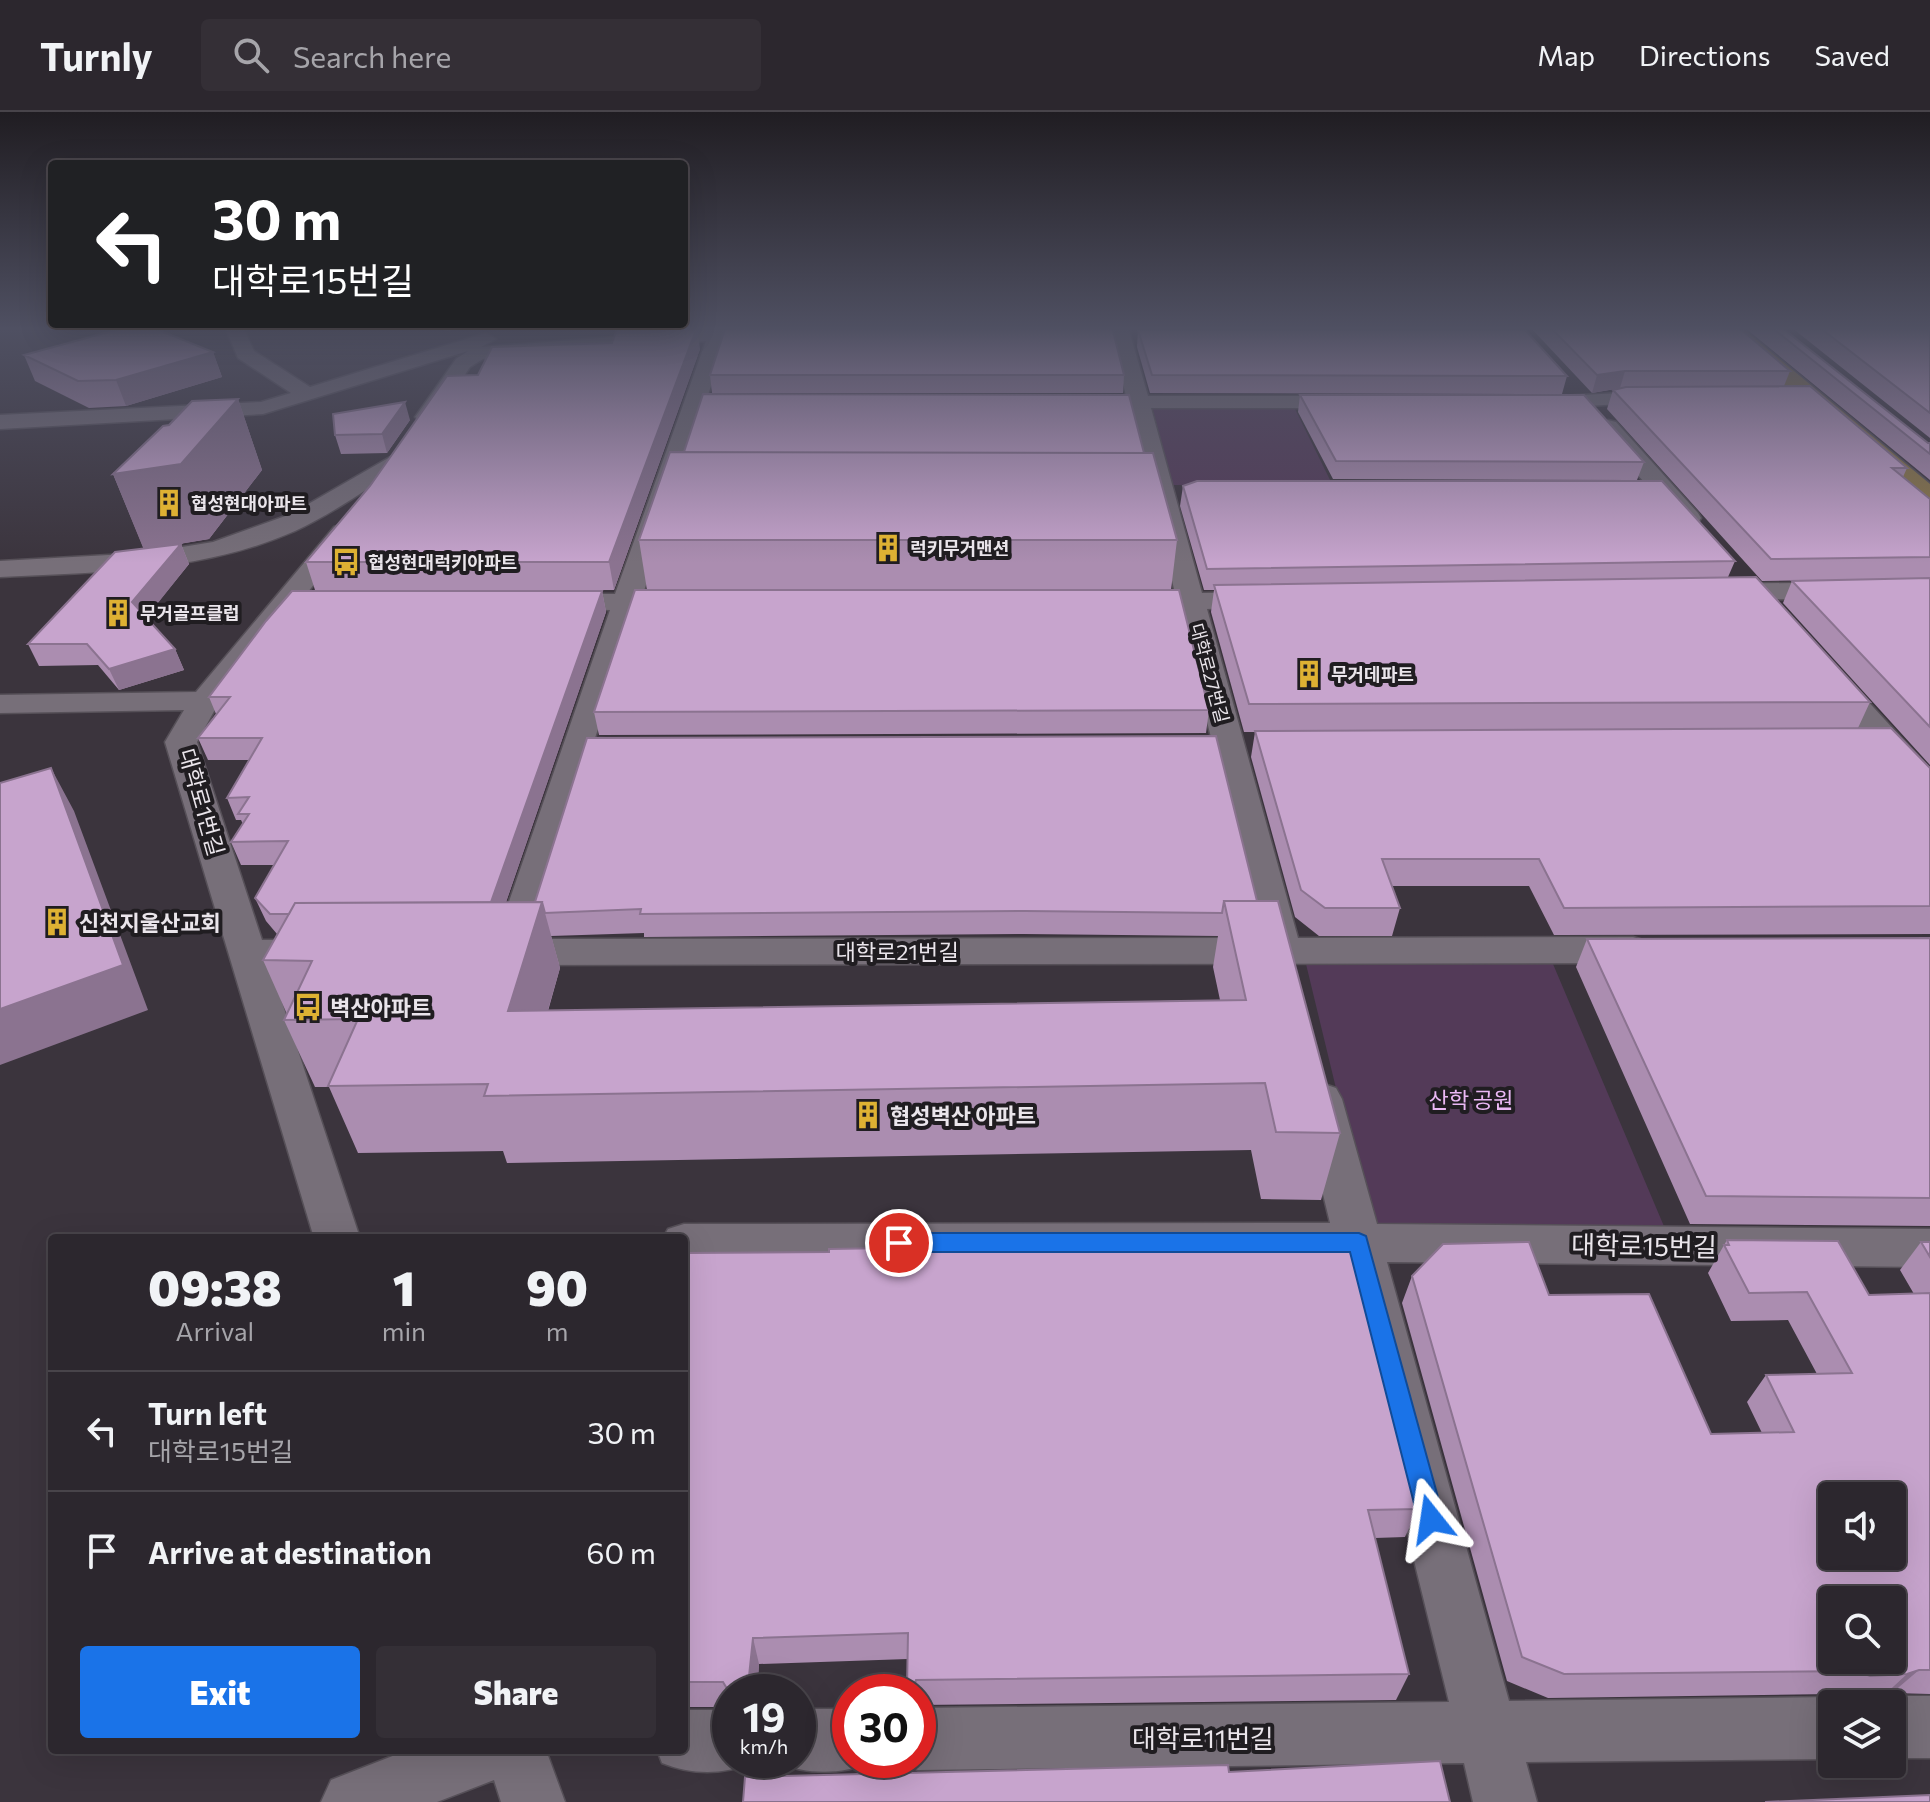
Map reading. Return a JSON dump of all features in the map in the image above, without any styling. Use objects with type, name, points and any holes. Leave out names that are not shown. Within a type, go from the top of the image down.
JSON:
[{"type":"main road","points":[[1821,406],[1930,498]]},
{"type":"street","points":[[0,422],[270,406]]},
{"type":"street","name":"대학로1번길","points":[[336,1234],[181,742],[205,701],[301,601],[434,406]]},
{"type":"street","points":[[511,952],[576,748],[665,489],[700,406]]},
{"type":"street","name":"대학로27번길","points":[[1140,406],[1287,966]]},
{"type":"street","points":[[1589,406],[1704,535]]},
{"type":"street","points":[[0,569],[150,561],[192,555],[249,540],[286,526],[397,460]]},
{"type":"street","points":[[665,489],[696,489]]},
{"type":"street","points":[[1131,490],[1194,490]]},
{"type":"street","points":[[1633,490],[1664,490]]},
{"type":"street","points":[[1734,569],[1774,615]]},
{"type":"street","points":[[1691,593],[1930,589]]},
{"type":"street","points":[[1098,602],[1285,600]]},
{"type":"street","points":[[533,602],[704,602]]},
{"type":"street","points":[[1816,661],[1930,789]]},
{"type":"street","points":[[0,704],[205,701]]},
{"type":"street","points":[[1841,743],[1888,742]]},
{"type":"street","points":[[576,748],[671,747]]},
{"type":"street","name":"대학로21번길","points":[[464,952],[1287,966],[1662,950]]},
{"type":"street","points":[[247,953],[356,952]]},
{"type":"street","points":[[1311,1058],[1505,1802]]},
{"type":"street","name":"대학로15번길","points":[[688,1243],[1359,1242],[1930,1248]]},
{"type":"street","points":[[1906,1727],[1930,1727]]},
{"type":"street","name":"대학로11번길","points":[[936,1739],[1818,1728]]},
{"type":"street","points":[[688,1741],[712,1741]]},
{"type":"street","points":[[353,1802],[481,1754]]},
{"type":"street","points":[[516,1754],[533,1802]]},
{"type":"green space","points":[[1152,406],[1294,407],[1332,484],[1172,485]]},
{"type":"green space","name":"산학 공원","points":[[1306,964],[1553,964],[1666,1231],[1369,1225]]},
{"type":"building","points":[[187,406],[232,406],[181,464],[113,474],[163,426],[169,425]]},
{"type":"building","points":[[402,406],[382,434],[335,435],[333,414]]},
{"type":"building","points":[[426,406],[667,406],[609,562],[306,562],[370,486]]},
{"type":"building","points":[[699,406],[1132,406],[1144,453],[684,452]]},
{"type":"building","points":[[1306,406],[1594,406],[1644,462],[1336,461]]},
{"type":"building","points":[[1628,406],[1834,406],[1907,468],[1892,468],[1930,499],[1930,557],[1771,559]]},
{"type":"building","points":[[1870,406],[1881,406],[1930,443],[1930,454]]},
{"type":"building","points":[[670,452],[1153,453],[1177,540],[639,540]]},
{"type":"building","points":[[1197,481],[1662,481],[1735,561],[1207,569],[1183,486]]},
{"type":"building","points":[[181,544],[132,602],[175,649],[109,669],[87,644],[28,644],[115,552]]},
{"type":"building","points":[[1756,577],[1870,702],[1249,704],[1214,585]]},
{"type":"building","points":[[1930,578],[1930,727],[1792,581]]},
{"type":"building","points":[[635,590],[1179,590],[1209,710],[594,712]]},
{"type":"building","points":[[292,591],[602,591],[491,902],[295,903],[289,914],[270,914],[255,898],[288,841],[231,842],[249,814],[238,814],[249,797],[227,798],[262,738],[198,738],[230,697],[209,697]]},
{"type":"building","points":[[1891,728],[1930,768],[1930,906],[1564,908],[1539,859],[1382,859],[1400,908],[1325,908],[1301,890],[1255,731]]},
{"type":"building","points":[[1216,736],[1257,901],[1224,901],[1222,913],[640,914],[641,909],[545,913],[542,902],[535,902],[587,738]]},
{"type":"building","name":"신천지울산교회","points":[[51,768],[123,965],[0,1009],[0,783]]},
{"type":"building","points":[[1224,901],[1278,901],[1340,1133],[1276,1132],[1265,1083],[484,1096],[488,1084],[328,1086],[358,1019],[284,1020],[312,961],[263,960],[295,903],[542,902],[508,1011],[1246,1000]]},
{"type":"building","points":[[1930,938],[1930,1198],[1706,1196],[1587,939]]},
{"type":"building","points":[[1727,1240],[1838,1241],[1869,1295],[1930,1293],[1930,1670],[1907,1674],[1870,1676],[1865,1674],[1906,1674],[1906,1586],[1818,1586],[1818,1671],[1564,1674],[1522,1657],[1412,1276],[1443,1244],[1529,1242],[1549,1295],[1649,1294],[1711,1434],[1794,1432],[1766,1375],[1852,1373],[1807,1292],[1749,1293],[1724,1245],[1729,1245]]},
{"type":"building","points":[[1348,1241],[1418,1509],[1368,1510],[1409,1674],[936,1680],[936,1674],[907,1674],[908,1633],[753,1638],[749,1674],[712,1674],[712,1682],[688,1682],[688,1253],[829,1252],[829,1249]]},
{"type":"building","points":[[1921,1242],[1930,1242],[1930,1257]]},
{"type":"building","points":[[1440,1761],[1450,1802],[743,1802],[745,1778],[816,1778],[816,1775],[832,1775],[832,1778],[936,1778],[936,1772],[1228,1765],[1229,1772]]},
{"type":"building","points":[[1930,1795],[1930,1802],[1765,1802]]},
{"type":"place","name":"협성현대아파트","points":[[169,503]]},
{"type":"place","name":"럭키무거맨션","points":[[888,548]]},
{"type":"place","name":"협성현대럭키아파트","points":[[346,562]]},
{"type":"place","name":"무거골프클럽","points":[[118,613]]},
{"type":"place","name":"무거데파트","points":[[1309,674]]},
{"type":"place","name":"신천지울산교회","points":[[57,922]]},
{"type":"place","name":"벽산아파트","points":[[308,1007]]},
{"type":"place","name":"협성벽산 아파트","points":[[868,1115]]},
{"type":"route","points":[[899,1243],[1359,1242],[1431,1519]]}]
